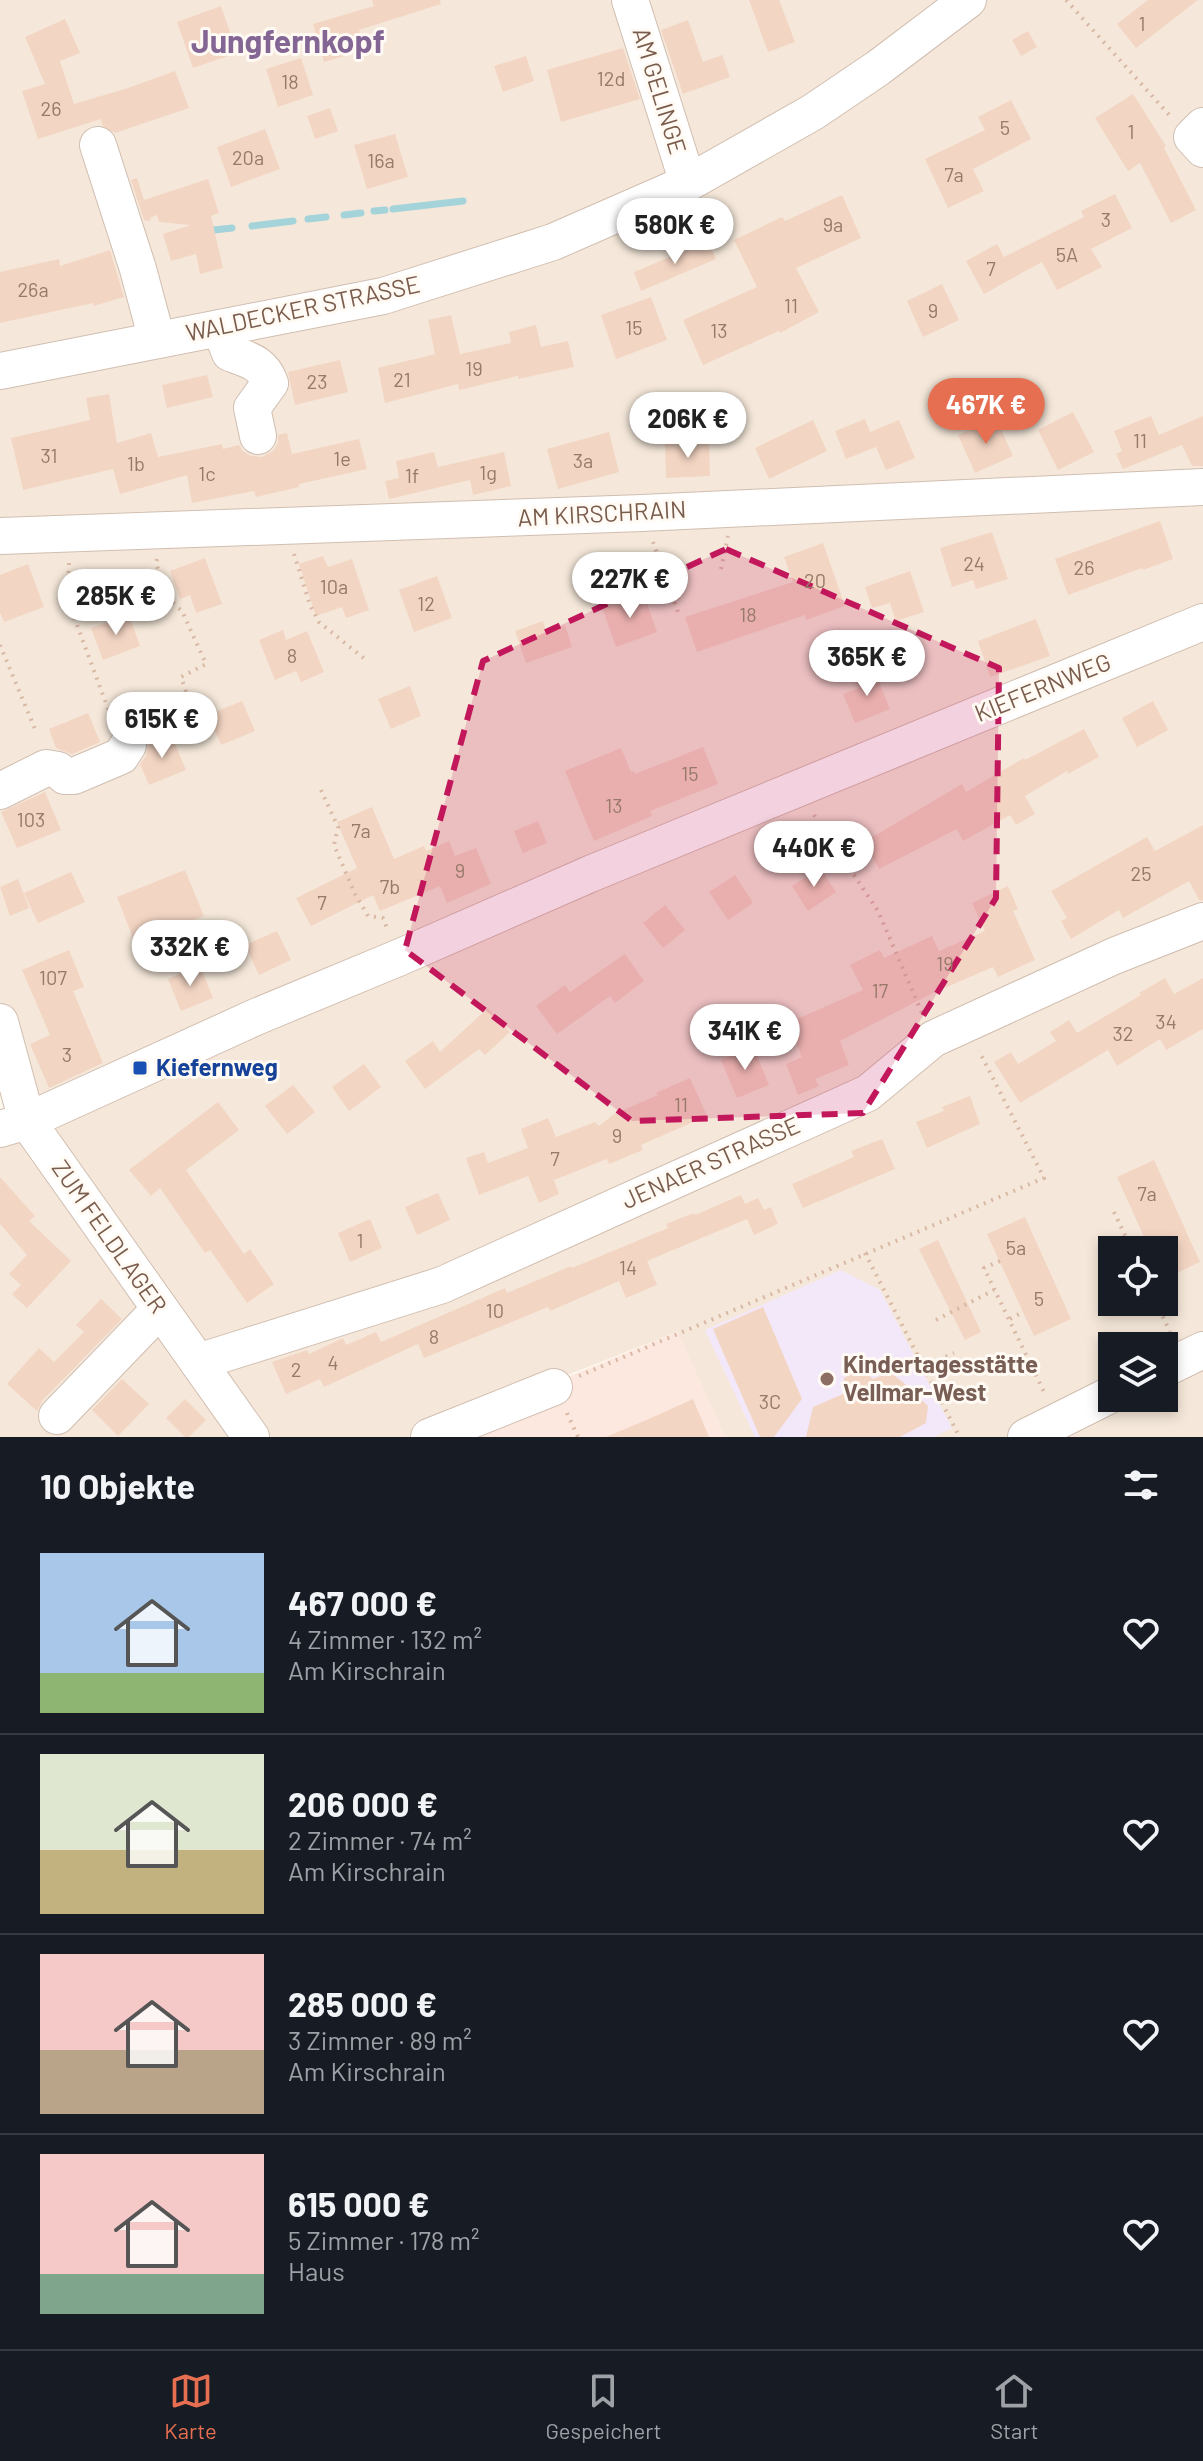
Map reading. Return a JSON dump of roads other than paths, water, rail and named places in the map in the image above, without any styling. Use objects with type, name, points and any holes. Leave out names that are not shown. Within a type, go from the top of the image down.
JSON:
[{"type":"street","name":"AM GELINGE","points":[[630,0],[688,183]]},
{"type":"street","name":"WALDECKER STRASSE","points":[[0,371],[383,296],[553,242],[688,183],[813,112],[878,68],[968,0]]},
{"type":"street","points":[[98,145],[157,340]]},
{"type":"street","points":[[220,328],[230,353],[259,364],[266,371],[270,383],[252,408],[258,436]]},
{"type":"street","name":"AM KIRSCHRAIN","points":[[0,536],[642,513],[1203,487]]},
{"type":"street","name":"KIEFERNWEG","points":[[14,1125],[258,1016],[590,874],[1203,622]]},
{"type":"street","points":[[0,791],[46,768],[58,770],[65,776],[74,776],[121,756],[128,745]]},
{"type":"street","name":"JENAER STRASSE","points":[[198,1362],[442,1285],[868,1093],[933,1039],[1114,956],[1203,921]]},
{"type":"street","name":"ZUM FELDLAGER","points":[[0,1022],[14,1125],[160,1309],[251,1437]]},
{"type":"street","points":[[57,1416],[160,1309]]},
{"type":"street","points":[[1178,1362],[1203,1350]]},
{"type":"street","points":[[429,1437],[554,1387]]},
{"type":"street","points":[[1026,1437],[1063,1429],[1098,1404]]},
{"type":"waterway","points":[[393,209],[463,201]]},
{"type":"waterway","points":[[374,211],[385,210]]},
{"type":"waterway","points":[[344,215],[361,213]]},
{"type":"waterway","points":[[308,219],[326,217]]},
{"type":"waterway","points":[[252,226],[293,221]]},
{"type":"waterway","points":[[214,230],[232,228]]},
{"type":"place","name":"Kiefernweg","points":[[140,1068]]},
{"type":"place","name":"Kindertagesstätte Vellmar-West","points":[[827,1379]]},
{"type":"district","name":"Jungfernkopf","points":[[288,42]]}]
